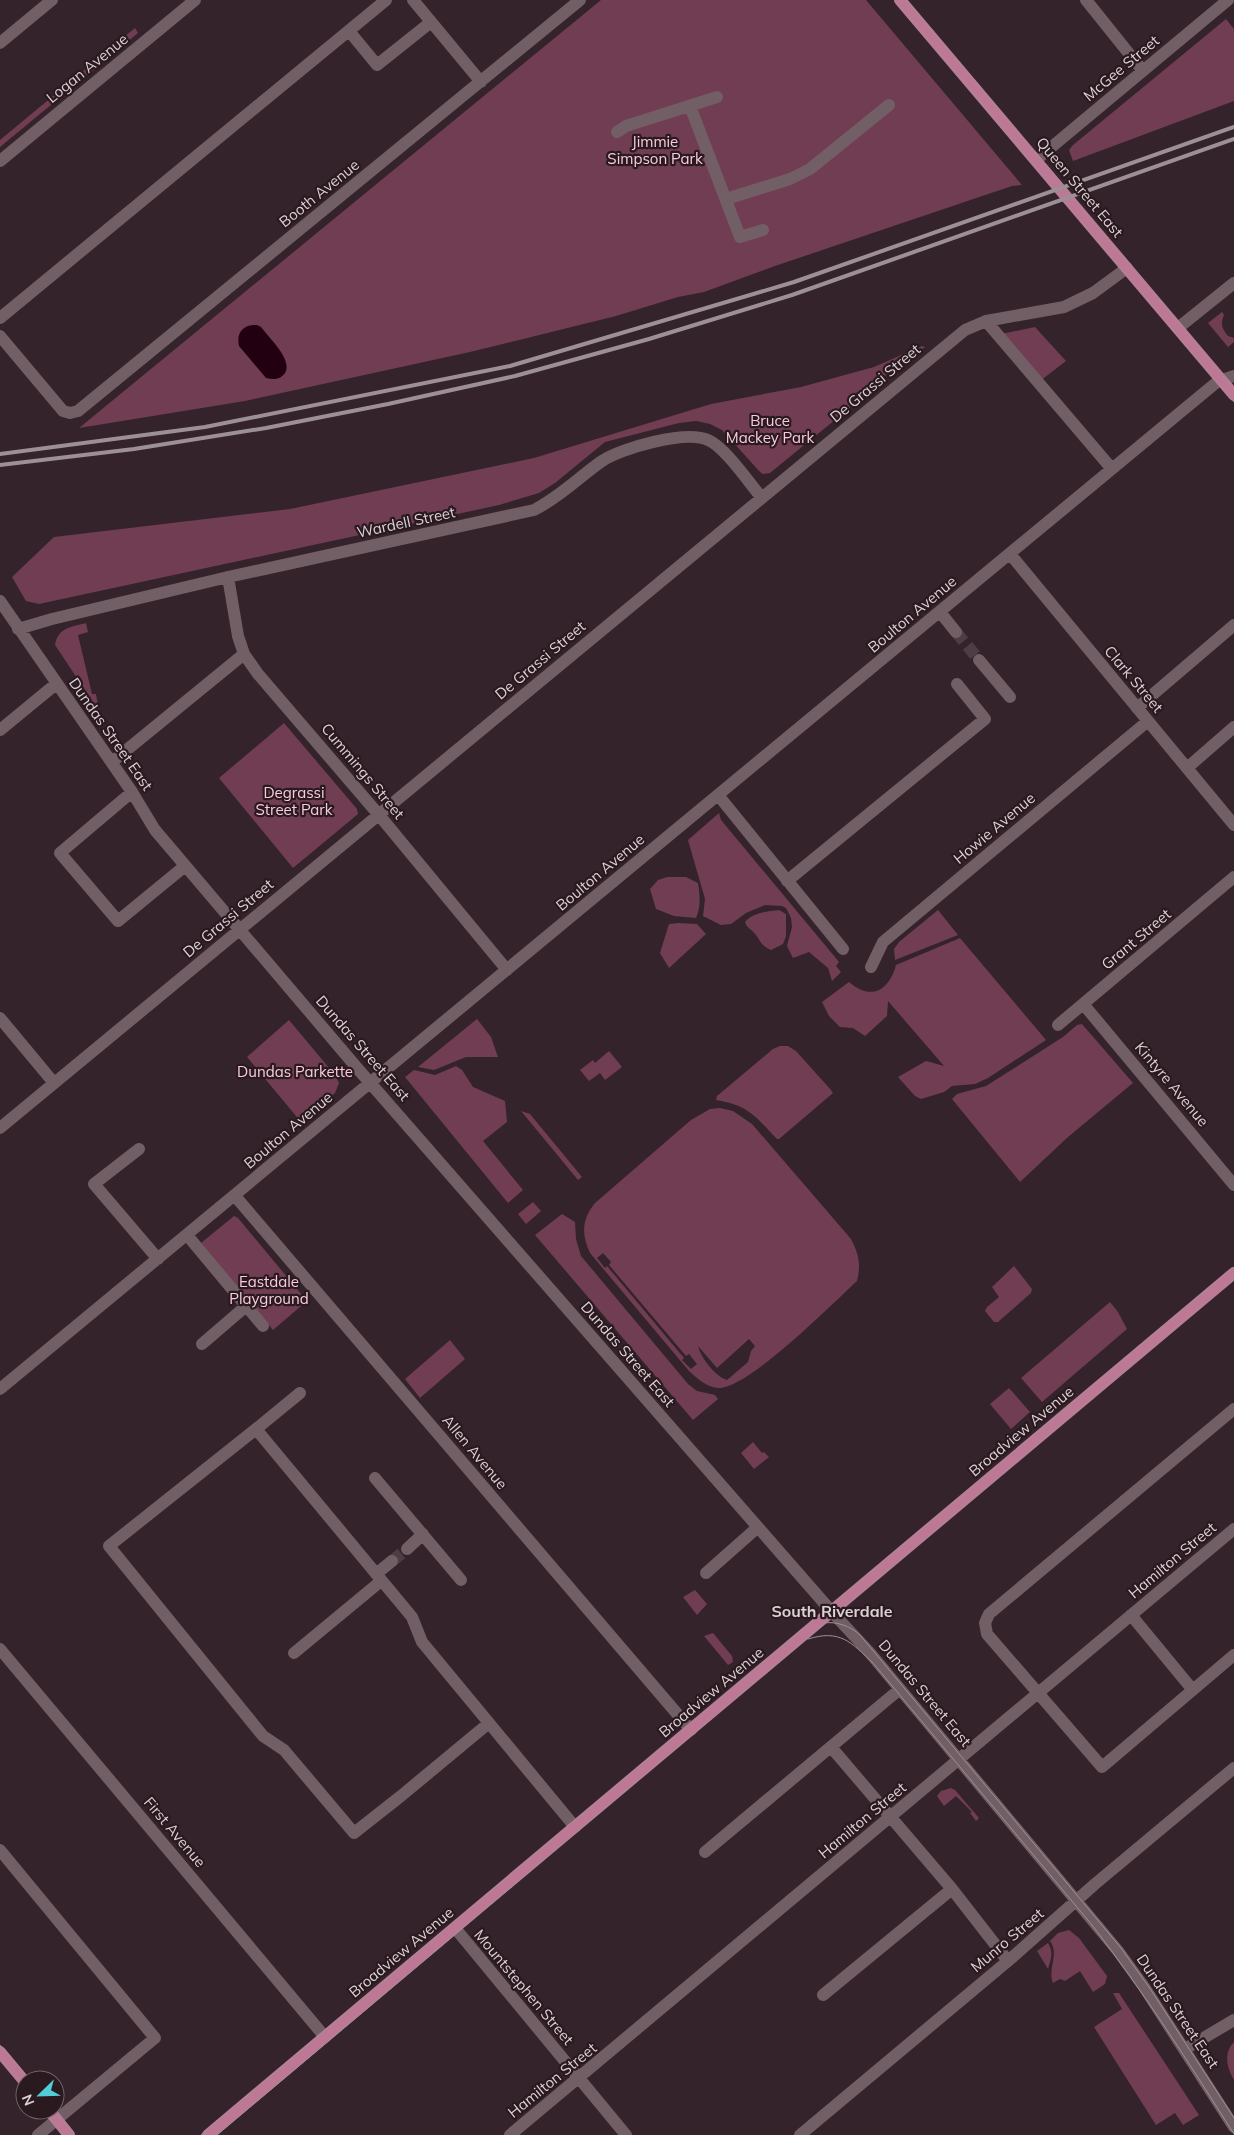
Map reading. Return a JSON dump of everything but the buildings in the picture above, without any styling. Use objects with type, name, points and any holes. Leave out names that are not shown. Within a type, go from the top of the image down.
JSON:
[{"type":"main road","name":"Queen Street East","points":[[900,0],[1234,395]]},
{"type":"main road","name":"Broadview Avenue","points":[[208,2135],[1234,1273]]},
{"type":"main road","points":[[0,2052],[15,2070]]},
{"type":"main road","points":[[57,2120],[70,2135]]},
{"type":"street","points":[[0,43],[52,0]]},
{"type":"street","name":"Logan Avenue","points":[[0,161],[195,0]]},
{"type":"street","points":[[0,318],[386,0]]},
{"type":"street","points":[[413,0],[481,82]]},
{"type":"street","name":"Booth Avenue","points":[[0,336],[63,411],[70,413],[78,411],[580,0]]},
{"type":"street","points":[[1086,0],[1143,71]]},
{"type":"street","name":"McGee Street","points":[[1036,160],[1228,0]]},
{"type":"street","points":[[349,31],[377,65],[431,22]]},
{"type":"street","points":[[617,132],[626,126],[717,97]]},
{"type":"street","points":[[726,199],[780,182],[810,169],[889,105]]},
{"type":"street","points":[[690,106],[740,237],[763,230]]},
{"type":"street","name":"De Grassi Street","points":[[0,1128],[965,330],[986,321],[1064,307],[1093,293],[1127,268]]},
{"type":"street","points":[[1178,328],[1234,283]]},
{"type":"street","points":[[986,321],[1112,469]]},
{"type":"street","points":[[1221,379],[1234,376]]},
{"type":"street","name":"Boulton Avenue","points":[[0,1389],[1221,379]]},
{"type":"street","name":"Wardell Street","points":[[18,629],[52,619],[228,577],[534,510],[552,501],[603,460],[620,452],[670,439],[693,437],[708,439],[720,448],[762,498]]},
{"type":"street","name":"Clark Street","points":[[1010,554],[1234,825]]},
{"type":"street","name":"Cummings Street","points":[[228,577],[238,636],[244,654],[258,674],[508,970]]},
{"type":"street","name":"Dundas Street East","points":[[0,601],[112,762],[155,830],[370,1083],[832,1612],[870,1653],[1077,1900],[1118,1951],[1185,2049],[1234,2127]]},
{"type":"street","points":[[940,612],[956,632]]},
{"type":"street","points":[[1137,708],[1233,627]]},
{"type":"street","points":[[112,762],[244,654]]},
{"type":"street","points":[[979,660],[1010,697]]},
{"type":"street","points":[[0,730],[56,684]]},
{"type":"street","points":[[787,881],[985,719],[957,684]]},
{"type":"street","name":"Howie Avenue","points":[[872,967],[883,942],[1148,720]]},
{"type":"street","points":[[1187,768],[1234,728]]},
{"type":"street","points":[[132,792],[60,853],[118,921],[185,866]]},
{"type":"street","points":[[718,795],[842,949]]},
{"type":"street","name":"Grant Street","points":[[1058,1025],[1234,877]]},
{"type":"street","name":"Kintyre Avenue","points":[[1084,1005],[1234,1185]]},
{"type":"street","points":[[0,1018],[54,1083]]},
{"type":"street","points":[[139,1149],[94,1184],[158,1259]]},
{"type":"street","name":"Allen Avenue","points":[[235,1196],[691,1730]]},
{"type":"street","points":[[187,1235],[262,1326]]},
{"type":"street","points":[[202,1344],[245,1307]]},
{"type":"street","points":[[300,1393],[109,1546],[263,1736],[284,1750],[354,1832],[401,1796],[489,1723]]},
{"type":"street","points":[[1234,1408],[989,1614],[984,1623],[987,1634],[1038,1694],[1048,1702],[1102,1767],[1234,1655]]},
{"type":"street","points":[[256,1429],[412,1617],[422,1642],[575,1827]]},
{"type":"street","points":[[375,1478],[461,1580]]},
{"type":"street","points":[[706,1573],[758,1527]]},
{"type":"street","name":"Hamilton Street","points":[[510,2135],[1234,1529]]},
{"type":"street","points":[[407,1549],[423,1534]]},
{"type":"street","points":[[294,1652],[379,1578],[392,1561]]},
{"type":"street","points":[[1131,1615],[1192,1689]]},
{"type":"street","name":"First Avenue","points":[[0,1649],[325,2037]]},
{"type":"street","points":[[704,1852],[900,1689]]},
{"type":"street","points":[[831,1747],[952,1889],[1008,1961]]},
{"type":"street","name":"Munro Street","points":[[800,2135],[1234,1768]]},
{"type":"street","points":[[0,1850],[155,2038],[65,2106]]},
{"type":"street","points":[[823,1995],[952,1889]]},
{"type":"street","name":"Mountstephen Street","points":[[455,1928],[626,2135]]},
{"type":"street","points":[[1185,2049],[1234,2020]]},
{"type":"street","points":[[38,2135],[49,2120]]},
{"type":"green space","name":"Jimmie Simpson Park","points":[[601,0],[866,0],[1022,185],[1012,186],[704,292],[678,297],[616,316],[470,352],[245,401],[79,428]]},
{"type":"green space","points":[[1226,19],[1234,29],[1234,101],[1073,161],[1069,150],[1073,145]]},
{"type":"green space","points":[[135,28],[138,33],[0,147],[0,140]]},
{"type":"green space","points":[[1222,312],[1224,315],[1222,321],[1223,329],[1228,336],[1234,338],[1234,342],[1228,347],[1208,323]]},
{"type":"green space","points":[[1035,327],[1066,361],[1040,381],[1001,334]]},
{"type":"green space","name":"Bruce Mackey Park","points":[[922,346],[925,347],[889,376],[887,374],[883,377],[885,379],[770,473],[763,474],[760,472],[722,430],[710,424],[696,421],[679,423],[605,442],[555,483],[539,493],[499,505],[39,604],[26,601],[12,577],[54,537],[290,509],[534,458],[711,404],[801,387],[874,367]]},
{"type":"green space","points":[[86,623],[88,632],[78,635],[92,694],[96,694],[99,711],[55,645],[62,631]]},
{"type":"green space","name":"Degrassi Street Park","points":[[284,723],[357,809],[358,814],[293,868],[219,778]]},
{"type":"green space","points":[[719,813],[721,820],[839,962],[836,966],[841,972],[832,981],[828,968],[809,952],[793,958],[787,946],[792,927],[791,918],[786,908],[765,905],[746,913],[731,924],[721,925],[703,916],[705,899],[688,840]]},
{"type":"green space","points":[[667,877],[686,877],[698,883],[700,901],[696,918],[674,916],[656,909],[650,889],[658,880]]},
{"type":"green space","points":[[779,910],[786,914],[786,936],[783,944],[771,950],[763,945],[745,922],[756,915]]},
{"type":"green space","points":[[938,910],[958,935],[895,960],[894,949],[899,942]]},
{"type":"green space","points":[[669,924],[697,924],[706,934],[669,968],[660,953]]},
{"type":"green space","points":[[960,938],[1046,1040],[988,1078],[975,1084],[952,1086],[944,1092],[921,1099],[915,1096],[898,1077],[926,1061],[944,1066],[888,1001],[887,1016],[865,1036],[853,1028],[840,1027],[829,1016],[822,1002],[849,982],[865,991],[872,992],[878,990],[889,981],[896,965]]},
{"type":"green space","points":[[477,1019],[491,1037],[498,1057],[466,1057],[434,1070],[418,1067]]},
{"type":"green space","name":"Dundas Parkette","points":[[289,1020],[335,1075],[339,1083],[335,1093],[301,1122],[247,1057]]},
{"type":"green space","points":[[1082,1024],[1133,1083],[1068,1137],[1020,1182],[952,1099],[957,1094],[986,1086],[1063,1037],[1077,1025]]},
{"type":"green space","points":[[780,1046],[788,1046],[796,1051],[833,1093],[777,1139],[744,1108],[716,1100],[717,1096],[773,1049]]},
{"type":"green space","points":[[609,1051],[622,1067],[605,1080],[600,1073],[589,1081],[580,1070],[593,1060],[595,1063]]},
{"type":"green space","points":[[456,1066],[462,1070],[473,1087],[505,1101],[507,1122],[483,1141],[523,1190],[508,1203],[405,1077],[414,1070],[435,1075]]},
{"type":"green space","points":[[720,1108],[733,1111],[752,1124],[851,1239],[856,1250],[859,1265],[857,1281],[789,1344],[749,1375],[731,1385],[718,1388],[706,1384],[689,1371],[590,1253],[584,1233],[587,1215],[595,1203],[691,1120],[710,1109]],"holes":[[[603,1253],[611,1262],[609,1265],[686,1356],[689,1354],[697,1364],[691,1369],[682,1360],[684,1358],[607,1266],[605,1268],[597,1258]],[[749,1339],[755,1346],[751,1351],[748,1362],[727,1380],[718,1375],[709,1366],[698,1346],[717,1368]]]},
{"type":"green space","points":[[521,1111],[530,1114],[582,1177],[578,1180]]},
{"type":"green space","points":[[533,1202],[541,1211],[526,1224],[518,1214]]},
{"type":"green space","points":[[562,1214],[575,1222],[576,1239],[581,1256],[688,1384],[697,1391],[715,1395],[718,1399],[693,1420],[535,1235]]},
{"type":"green space","name":"Eastdale Playground","points":[[234,1216],[238,1218],[307,1301],[273,1330],[201,1243]]},
{"type":"green space","points":[[1014,1266],[1032,1289],[1031,1293],[998,1322],[994,1322],[985,1311],[999,1297],[992,1287]]},
{"type":"green space","points":[[1110,1302],[1127,1329],[1042,1402],[1021,1378]]},
{"type":"green space","points":[[450,1340],[465,1359],[420,1398],[405,1379]]},
{"type":"green space","points":[[1009,1388],[1030,1412],[1011,1429],[990,1404]]},
{"type":"green space","points":[[753,1442],[762,1453],[764,1452],[769,1457],[754,1469],[741,1453]]},
{"type":"green space","points":[[695,1590],[707,1604],[697,1615],[683,1597]]},
{"type":"green space","points":[[713,1633],[732,1656],[733,1662],[728,1665],[704,1636]]},
{"type":"green space","points":[[951,1788],[955,1790],[979,1818],[976,1821],[970,1813],[972,1812],[956,1796],[944,1806],[937,1796],[941,1791]]},
{"type":"green space","points":[[1069,1930],[1079,1938],[1107,1976],[1105,1984],[1093,1992],[1080,1971],[1065,1981],[1060,1979],[1053,1983],[1051,1972],[1054,1951],[1050,1941],[1058,1933]]},
{"type":"green space","points":[[1048,1943],[1051,1959],[1048,1969],[1037,1951]]},
{"type":"green space","points":[[1113,1993],[1119,1993],[1199,2115],[1183,2125],[1175,2113],[1156,2125],[1094,2027],[1122,2009]]},
{"type":"green space","points":[[1234,2042],[1234,2080],[1227,2056]]},
{"type":"shaded area","points":[[257,325],[276,344],[285,359],[286,372],[279,378],[266,378],[239,346],[238,341],[242,330],[248,326]]},
{"type":"tunnel","points":[[956,632],[979,660]]},
{"type":"tunnel","points":[[392,1561],[407,1549]]},
{"type":"tram line","points":[[895,0],[1234,402]]},
{"type":"tram line","points":[[906,0],[1234,389]]},
{"type":"tram line","points":[[201,2135],[1234,1267]]},
{"type":"tram line","points":[[217,2135],[1234,1278]]},
{"type":"tram line","points":[[823,1623],[843,1625],[860,1635],[1121,1948],[1151,1990],[1234,2118]]},
{"type":"tram line","points":[[808,1639],[819,1636],[844,1639],[873,1663],[1092,1925],[1148,2002],[1234,2134]]},
{"type":"tram line","points":[[0,2045],[21,2070]]},
{"type":"tram line","points":[[0,2058],[15,2076]]},
{"type":"tram line","points":[[51,2120],[64,2135]]},
{"type":"tram line","points":[[62,2120],[75,2135]]},
{"type":"railway","points":[[0,454],[205,427],[510,366],[794,282],[1234,127]]},
{"type":"railway","points":[[0,465],[134,449],[266,428],[515,376],[649,339],[792,295],[1234,139]]},
{"type":"district","name":"South Riverdale","points":[[832,1611]]}]
